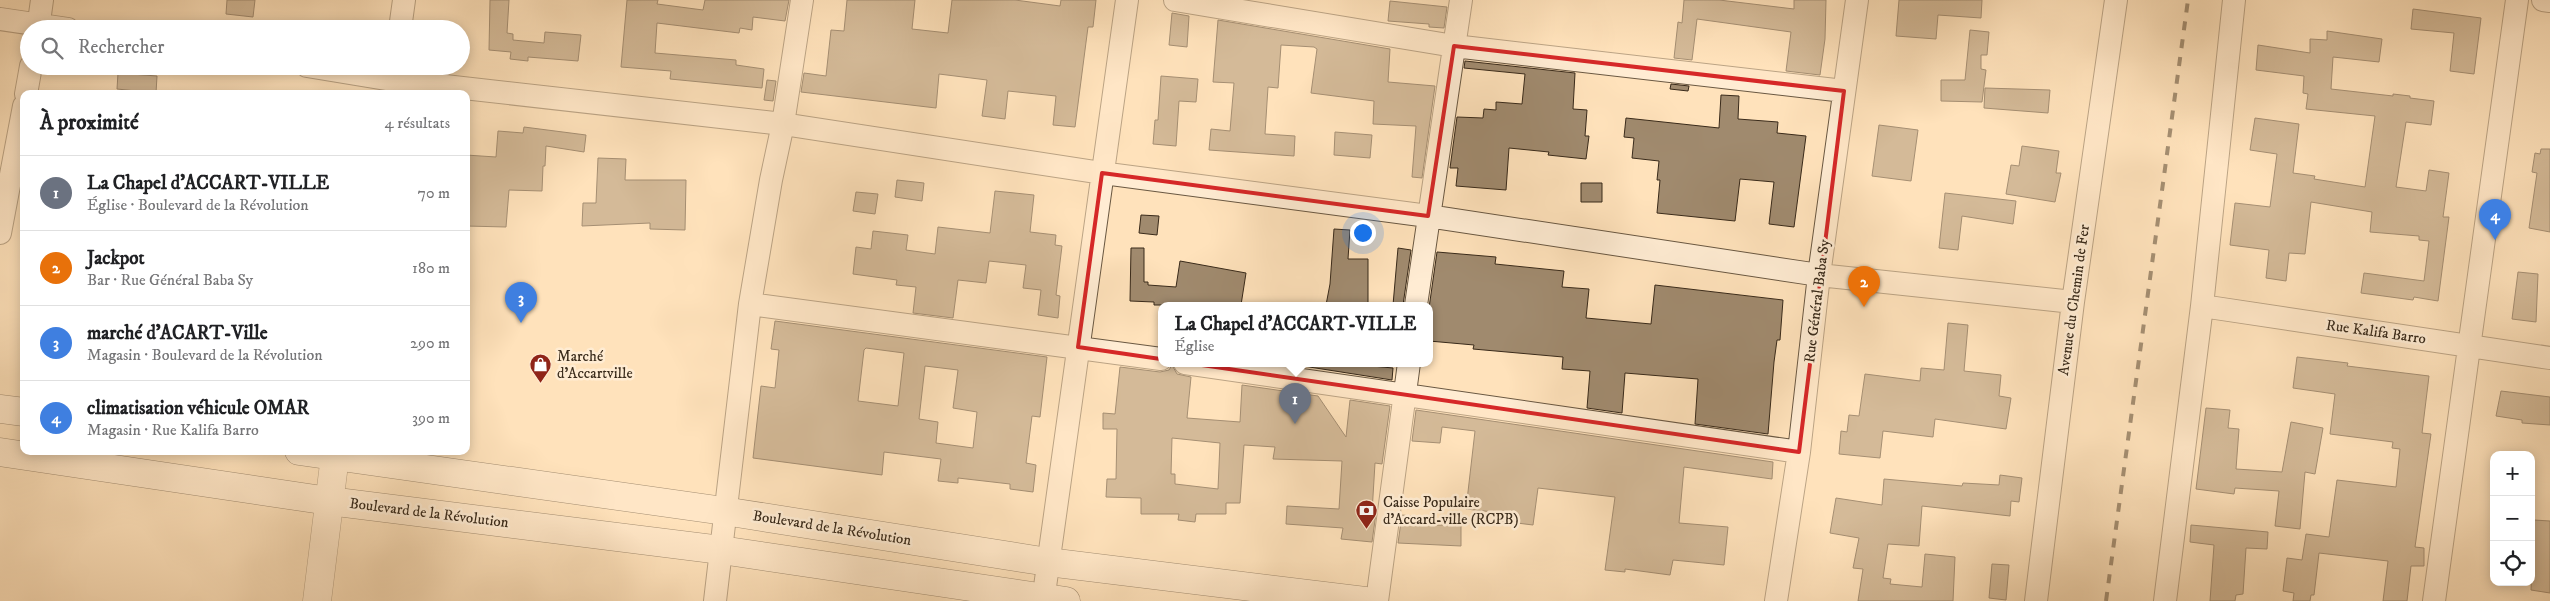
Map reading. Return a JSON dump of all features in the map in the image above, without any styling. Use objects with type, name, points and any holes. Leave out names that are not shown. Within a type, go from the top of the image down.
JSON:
[{"type":"main road","points":[[0,409],[20,412]]},
{"type":"main road","name":"Boulevard de la Révolution","points":[[0,452],[20,455]]},
{"type":"main road","name":"Boulevard de la Révolution","points":[[20,455],[329,501],[721,550],[1051,600]]},
{"type":"main road","points":[[317,601],[336,455]]},
{"type":"main road","name":"Boulevard de la Révolution","points":[[343,455],[724,511],[1048,562],[1365,601]]},
{"type":"street","points":[[40,20],[42,0]]},
{"type":"street","points":[[401,20],[404,0]]},
{"type":"street","points":[[715,601],[724,511],[750,304],[771,180],[783,124],[802,0]]},
{"type":"street","points":[[1051,600],[1048,562],[1127,0]]},
{"type":"street","points":[[1175,0],[1454,46],[1844,92]]},
{"type":"street","points":[[1416,302],[1460,0]]},
{"type":"street","name":"Rue Général Baba Sy","points":[[1776,601],[1799,452],[1819,275],[1857,0]]},
{"type":"street","name":"Avenue du Chemin de Fer","points":[[2036,601],[2073,302],[2116,0]]},
{"type":"street","points":[[2164,601],[2202,306],[2234,0]]},
{"type":"street","points":[[2434,601],[2517,0]]},
{"type":"street","points":[[2543,0],[2550,1]]},
{"type":"street","points":[[0,19],[20,23]]},
{"type":"street","points":[[27,90],[29,75]]},
{"type":"street","points":[[362,75],[783,124],[1102,173],[1428,216],[1819,275],[2073,302]]},
{"type":"street","points":[[0,233],[20,127]]},
{"type":"street","points":[[750,304],[1158,359]]},
{"type":"street","name":"Rue Kalifa Barro","points":[[2202,306],[2550,358]]},
{"type":"street","points":[[1212,367],[1799,452]]},
{"type":"street","points":[[1377,601],[1408,367]]},
{"type":"highlighted area","points":[[1454,46],[1844,91],[1799,452],[1078,347],[1102,173],[1428,216]]},
{"type":"building","points":[[227,0],[255,0],[253,17],[226,14]]},
{"type":"building","points":[[490,0],[509,0],[507,33],[513,34],[513,40],[544,43],[545,32],[581,35],[578,61],[528,57],[528,61],[510,59],[511,52],[489,50]]},
{"type":"building","points":[[627,0],[658,0],[657,4],[703,10],[705,0],[789,0],[785,21],[753,17],[752,30],[740,28],[739,33],[657,23],[655,53],[736,60],[736,65],[764,69],[762,88],[670,79],[671,71],[621,67]]},
{"type":"building","points":[[847,0],[915,0],[912,29],[948,33],[952,0],[1015,0],[1060,6],[1061,0],[1096,0],[1093,27],[1088,27],[1075,127],[1053,125],[1056,96],[1008,91],[1005,119],[982,116],[987,80],[939,74],[936,108],[801,92],[804,73],[826,76],[831,30],[844,31]]},
{"type":"building","points":[[1684,0],[1719,0],[1794,9],[1794,0],[1826,0],[1825,39],[1820,75],[1786,71],[1791,32],[1697,19],[1692,60],[1674,58],[1678,22],[1682,23]]},
{"type":"building","points":[[1899,0],[1982,0],[1981,18],[1938,15],[1936,39],[1896,36]]},
{"type":"building","points":[[1390,1],[1447,7],[1444,28],[1429,27],[1429,24],[1388,21]]},
{"type":"building","points":[[2413,9],[2481,18],[2474,74],[2450,71],[2454,33],[2411,29]]},
{"type":"building","points":[[1172,13],[1189,16],[1187,47],[1169,45]]},
{"type":"building","points":[[1218,20],[1390,49],[1388,82],[1435,86],[1422,178],[1412,177],[1416,126],[1373,124],[1374,101],[1311,93],[1317,49],[1314,47],[1281,45],[1278,88],[1268,87],[1265,134],[1295,136],[1294,156],[1209,150],[1211,129],[1230,131],[1234,83],[1213,82]]},
{"type":"building","points":[[1970,30],[1989,32],[1987,55],[1981,55],[1981,69],[1986,70],[1982,102],[1941,101],[1941,80],[1965,80]]},
{"type":"building","points":[[2327,31],[2382,39],[2379,62],[2333,57],[2331,89],[2393,96],[2393,94],[2434,101],[2431,125],[2406,122],[2396,187],[2426,191],[2429,170],[2449,173],[2443,217],[2449,217],[2438,301],[2414,297],[2413,300],[2361,293],[2364,273],[2424,281],[2429,241],[2419,240],[2419,236],[2370,232],[2372,212],[2311,202],[2305,254],[2289,253],[2286,281],[2266,278],[2269,250],[2230,245],[2235,203],[2270,207],[2277,154],[2250,150],[2255,118],[2299,124],[2293,173],[2315,176],[2314,179],[2365,187],[2375,116],[2306,109],[2308,94],[2303,93],[2304,76],[2256,70],[2258,45],[2310,53],[2310,39],[2327,40]]},
{"type":"building","points":[[1465,61],[1575,73],[1573,109],[1587,110],[1585,136],[1589,136],[1586,159],[1548,155],[1549,152],[1509,148],[1506,190],[1456,186],[1458,168],[1450,168],[1457,117],[1483,118],[1484,109],[1496,110],[1496,102],[1522,104],[1525,74],[1464,68]]},
{"type":"building","points":[[118,75],[157,76],[156,90],[117,89]]},
{"type":"building","points":[[1161,76],[1198,79],[1196,102],[1179,101],[1176,146],[1153,144],[1155,120],[1158,120]]},
{"type":"building","points":[[767,80],[776,81],[773,101],[764,100]]},
{"type":"building","points":[[1671,84],[1689,86],[1688,91],[1670,89]]},
{"type":"building","points":[[1985,88],[2050,90],[2048,113],[1984,108]]},
{"type":"building","points":[[1721,95],[1739,96],[1738,119],[1778,122],[1777,133],[1806,136],[1794,227],[1769,224],[1774,182],[1740,179],[1735,221],[1657,213],[1660,180],[1657,180],[1659,161],[1632,158],[1634,138],[1624,137],[1626,118],[1719,128]]},
{"type":"building","points":[[1879,125],[1918,130],[1911,181],[1872,176]]},
{"type":"building","points":[[524,127],[586,135],[584,152],[546,146],[542,191],[509,190],[506,227],[470,226],[470,155],[496,157],[498,131],[523,133]]},
{"type":"building","points":[[1335,132],[1372,135],[1370,158],[1334,155]]},
{"type":"building","points":[[2022,146],[2059,151],[2056,173],[2061,173],[2055,202],[2006,194],[2011,165],[2019,166]]},
{"type":"building","points":[[2541,149],[2550,149],[2550,232],[2529,228],[2537,173],[2532,172],[2535,153],[2540,154]]},
{"type":"building","points":[[598,158],[626,159],[625,180],[686,180],[685,230],[650,229],[650,223],[582,226],[583,203],[596,203]]},
{"type":"building","points":[[897,180],[924,183],[922,201],[895,197]]},
{"type":"building","points":[[1581,183],[1602,183],[1602,202],[1581,202]]},
{"type":"building","points":[[995,191],[1034,195],[1030,232],[1056,235],[1055,245],[1062,246],[1056,295],[1060,296],[1058,318],[1038,315],[1041,290],[1023,288],[1026,265],[989,261],[986,283],[958,280],[953,318],[913,313],[916,287],[896,285],[897,280],[853,274],[856,247],[871,249],[873,231],[908,235],[906,250],[935,254],[938,227],[990,233]]},
{"type":"building","points":[[856,192],[878,194],[875,214],[853,211]]},
{"type":"building","points":[[1945,193],[2016,201],[2013,224],[1962,216],[1958,250],[1939,248]]},
{"type":"building","points":[[1141,215],[1159,216],[1157,235],[1139,233]]},
{"type":"building","points":[[1334,229],[1350,230],[1348,259],[1368,259],[1368,302],[1327,302],[1330,284]]},
{"type":"building","points":[[1131,248],[1144,248],[1144,282],[1148,282],[1148,285],[1176,287],[1180,261],[1246,273],[1241,302],[1158,302],[1158,305],[1154,305],[1154,302],[1130,301]]},
{"type":"building","points":[[1398,248],[1411,250],[1403,302],[1393,302]]},
{"type":"building","points":[[1437,252],[1496,257],[1495,264],[1564,271],[1562,287],[1589,289],[1586,318],[1651,324],[1655,285],[1783,300],[1780,340],[1777,340],[1774,362],[1768,434],[1695,424],[1698,379],[1625,373],[1622,413],[1587,408],[1590,371],[1562,369],[1563,357],[1473,349],[1474,345],[1433,341],[1433,302],[1430,302]]},
{"type":"building","points":[[2518,272],[2538,274],[2536,322],[2512,319]]},
{"type":"building","points":[[775,321],[1047,357],[1040,417],[1032,416],[1026,463],[1036,465],[1033,492],[1010,489],[1010,484],[958,478],[958,483],[938,481],[941,459],[884,452],[882,475],[753,458],[761,386],[775,388],[779,350],[771,349]],"holes":[[[866,348],[904,353],[898,406],[858,401],[864,350]],[[925,366],[958,370],[953,408],[977,412],[973,448],[936,443],[938,422],[919,419]]]},
{"type":"building","points":[[1948,323],[1968,325],[1964,371],[2001,375],[1999,396],[2011,398],[2006,429],[1935,419],[1933,437],[1883,431],[1880,458],[1839,454],[1841,431],[1847,432],[1849,415],[1859,416],[1865,374],[1920,381],[1921,368],[1944,370]]},
{"type":"building","points":[[2297,357],[2348,363],[2347,366],[2429,376],[2422,433],[2431,434],[2415,547],[2424,548],[2424,566],[2411,566],[2407,601],[2383,601],[2388,561],[2319,553],[2314,595],[2311,595],[2310,601],[2293,601],[2294,593],[2283,591],[2287,558],[2302,560],[2306,534],[2329,537],[2337,480],[2396,487],[2400,449],[2392,448],[2393,442],[2330,434],[2335,394],[2293,388]]},
{"type":"building","points":[[1120,367],[1160,372],[1173,367],[1177,374],[1191,377],[1187,418],[1240,422],[1242,385],[1318,396],[1346,437],[1350,400],[1390,406],[1382,464],[1375,463],[1372,513],[1376,513],[1372,542],[1341,539],[1343,528],[1286,524],[1287,506],[1339,509],[1342,461],[1273,459],[1275,447],[1244,445],[1240,503],[1226,503],[1226,514],[1196,514],[1195,522],[1178,520],[1179,514],[1141,514],[1141,498],[1106,497],[1107,479],[1116,479],[1117,429],[1103,429],[1103,413],[1115,414]],"holes":[[[1172,438],[1220,443],[1218,489],[1175,484],[1175,474],[1171,474]]]},
{"type":"building","points":[[1309,367],[1393,368],[1392,380]]},
{"type":"building","points":[[2501,391],[2550,397],[2550,425],[2522,423],[2522,420],[2496,416]]},
{"type":"building","points":[[2206,408],[2230,410],[2228,428],[2239,429],[2236,469],[2282,472],[2291,422],[2323,428],[2315,474],[2305,472],[2300,529],[2275,526],[2279,491],[2235,488],[2234,494],[2196,489]]},
{"type":"building","points":[[1416,410],[1773,462],[1772,479],[1684,467],[1679,523],[1728,527],[1724,565],[1673,560],[1670,575],[1625,569],[1625,572],[1605,570],[1615,497],[1538,488],[1533,525],[1501,521],[1502,513],[1466,509],[1475,431],[1442,427],[1440,443],[1412,441]]},
{"type":"building","points":[[2000,475],[2022,478],[2019,502],[2011,501],[2010,516],[1922,506],[1919,546],[1888,544],[1883,578],[1891,579],[1890,584],[1922,587],[1925,554],[1955,557],[1953,601],[1858,601],[1863,569],[1853,568],[1859,538],[1830,533],[1836,498],[1882,505],[1884,479],[1962,486],[1963,483],[1999,485]]},
{"type":"building","points":[[1402,515],[1432,518],[1432,525],[1461,525],[1461,546],[1398,543]]},
{"type":"building","points":[[2535,520],[2550,521],[2550,593],[2531,590],[2531,586],[2535,586]]},
{"type":"building","points":[[2191,525],[2268,532],[2267,549],[2246,548],[2243,594],[2236,595],[2235,601],[2210,601],[2214,545],[2190,542]]},
{"type":"building","points":[[1992,564],[2009,565],[2006,600],[1989,598]]},
{"type":"railway","points":[[2106,601],[2188,0]]},
{"type":"place","name":"climatisation véhicule OMAR","points":[[2495,240]]},
{"type":"place","name":"Jackpot","points":[[1864,307]]},
{"type":"place","name":"marché d'ACART-Ville","points":[[521,323]]},
{"type":"place","name":"Marché d'Accartville","points":[[541,384]]},
{"type":"place","name":"La Chapel d'ACCART-VILLE","points":[[1295,424]]},
{"type":"place","name":"Caisse Populaire d'Accard-ville (RCPB)","points":[[1367,530]]}]
